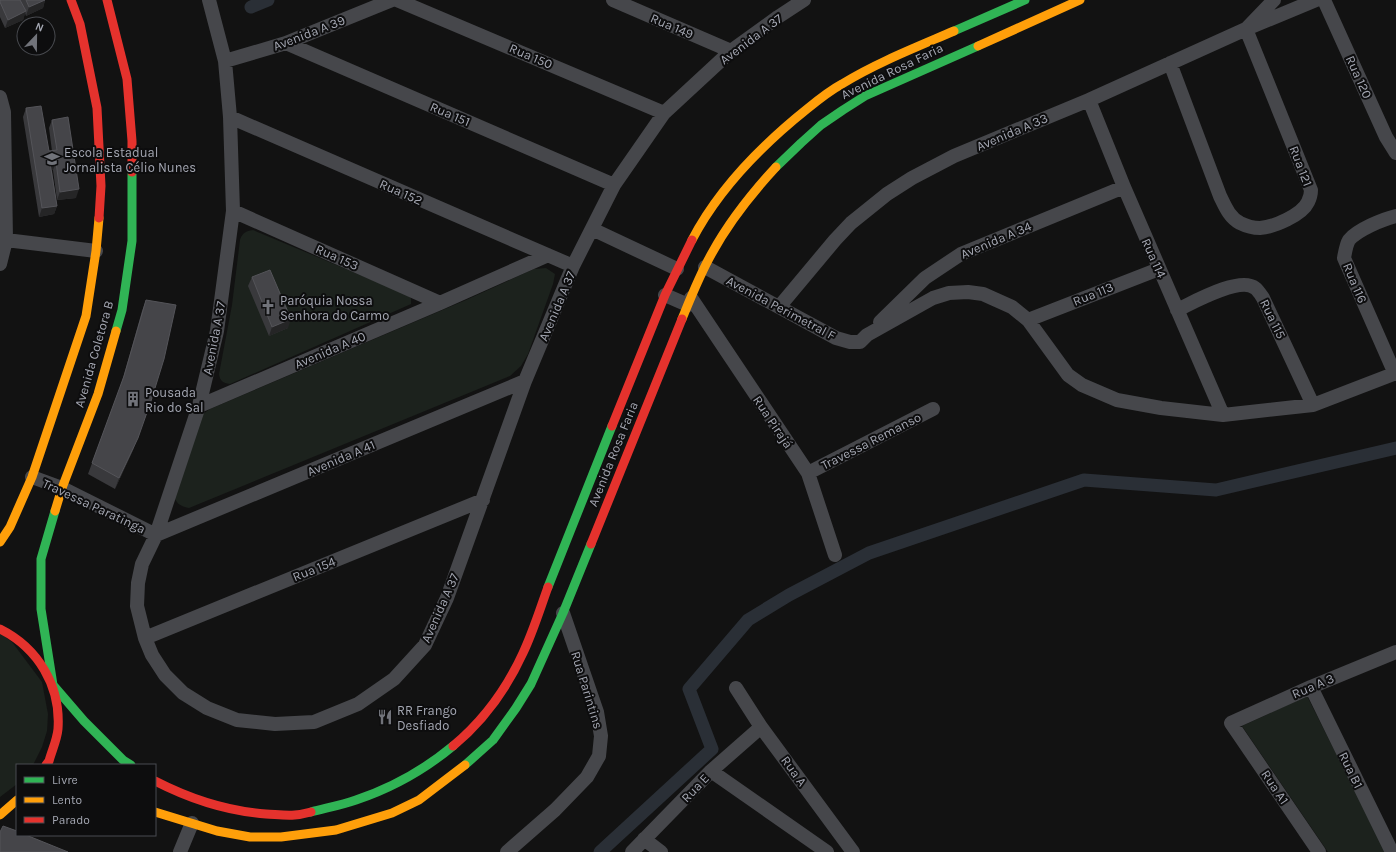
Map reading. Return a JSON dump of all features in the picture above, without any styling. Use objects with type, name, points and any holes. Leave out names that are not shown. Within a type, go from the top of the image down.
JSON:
[{"type":"street","name":"Avenida Coletora B","points":[[0,542],[10,527],[32,477],[86,316],[96,251],[101,186],[97,108],[80,24],[71,0]]},
{"type":"street","name":"Avenida Coletora B","points":[[53,685],[41,609],[41,560],[62,488],[98,394],[122,310],[132,241],[132,141],[127,79],[107,0]]},
{"type":"street","name":"Avenida A 37","points":[[209,0],[225,61],[230,117],[233,211],[217,331],[199,406],[156,535],[142,564],[138,584],[137,606],[145,638],[152,655],[165,675],[183,693],[207,708],[237,720],[275,724],[314,722],[358,704],[394,679],[425,645],[447,598],[525,381],[573,266],[614,185],[664,113],[731,51],[804,0]]},
{"type":"street","name":"Avenida A 39","points":[[225,61],[286,44],[392,0]]},
{"type":"street","name":"Rua 150","points":[[397,0],[664,113]]},
{"type":"street","name":"Rua 149","points":[[613,0],[731,51]]},
{"type":"street","name":"Avenida Rosa Faria","points":[[156,812],[217,831],[250,836],[281,837],[336,830],[392,813],[419,800],[466,765],[493,740],[531,684],[563,613],[585,526],[665,295],[699,227],[735,178],[762,149],[790,122],[820,98],[846,81],[1025,0]]},
{"type":"street","name":"Avenida Rosa Faria","points":[[156,780],[187,796],[211,805],[257,814],[290,816],[346,804],[374,794],[405,780],[450,750],[486,712],[512,673],[585,526],[705,267],[715,248],[732,222],[756,191],[785,157],[828,119],[850,104],[1080,0]]},
{"type":"street","name":"Avenida A 33","points":[[779,307],[834,240],[851,223],[887,194],[912,178],[954,156],[1089,100],[1246,29],[1274,0]]},
{"type":"street","points":[[1246,29],[1316,0]]},
{"type":"street","name":"Rua 120","points":[[1324,0],[1386,137],[1396,153]]},
{"type":"street","name":"Rua 121","points":[[1170,63],[1220,196],[1227,210],[1233,218],[1248,226],[1262,228],[1282,222],[1304,208],[1310,199],[1311,190],[1246,29]]},
{"type":"street","name":"Rua 151","points":[[286,44],[614,185]]},
{"type":"street","points":[[0,97],[2,112],[6,240],[0,264]]},
{"type":"street","name":"Rua 114","points":[[1089,100],[1124,187],[1223,415]]},
{"type":"street","name":"Rua 152","points":[[230,117],[573,266]]},
{"type":"street","name":"Avenida A 34","points":[[867,335],[925,278],[961,254],[1124,187]]},
{"type":"street","name":"Rua 153","points":[[233,211],[440,304]]},
{"type":"street","name":"Rua 116","points":[[1395,374],[1344,258],[1349,241],[1358,233],[1388,218],[1396,216]]},
{"type":"street","points":[[592,229],[677,269]]},
{"type":"street","points":[[6,240],[96,251]]},
{"type":"street","name":"Avenida A 40","points":[[199,406],[440,304],[548,255]]},
{"type":"street","name":"Avenida Perimetral F","points":[[705,267],[836,338],[850,342],[860,342],[867,335],[933,298],[949,293],[968,292],[983,294],[1012,307],[1028,320],[1068,375],[1082,385],[1117,400],[1161,408],[1223,415],[1313,405],[1395,374]]},
{"type":"street","name":"Rua 113","points":[[1028,320],[1159,269]]},
{"type":"street","name":"Rua 115","points":[[1177,310],[1232,285],[1244,284],[1255,287],[1263,298],[1313,405]]},
{"type":"street","points":[[665,295],[689,302]]},
{"type":"street","name":"Rua Pirajá","points":[[689,302],[808,473],[836,555]]},
{"type":"street","name":"Avenida A 41","points":[[156,535],[525,381]]},
{"type":"street","name":"Travessa Remanso","points":[[808,473],[933,409]]},
{"type":"street","name":"Travessa Paratinga","points":[[32,477],[62,488],[156,535]]},
{"type":"street","name":"Rua 154","points":[[145,638],[483,500]]},
{"type":"street","name":"Rua Parintins","points":[[507,852],[555,810],[586,777],[599,756],[601,736],[597,712],[563,613]]},
{"type":"street","points":[[0,629],[19,640],[35,656],[45,669],[53,685],[84,721],[123,760],[129,764]]},
{"type":"street","name":"Rua A 3","points":[[1231,723],[1311,687],[1396,652]]},
{"type":"street","points":[[47,764],[58,730],[58,709],[53,685]]},
{"type":"street","name":"Rua B1","points":[[1311,687],[1392,852]]},
{"type":"street","name":"Rua A","points":[[736,688],[762,727],[853,852]]},
{"type":"street","name":"Rua A1","points":[[1231,723],[1319,852]]},
{"type":"street","name":"Rua E","points":[[632,852],[711,771],[762,727]]},
{"type":"street","points":[[711,771],[827,852]]},
{"type":"street","points":[[0,815],[16,801]]},
{"type":"street","points":[[0,815],[16,811]]},
{"type":"street","points":[[180,852],[192,823]]},
{"type":"street","points":[[644,839],[661,852]]},
{"type":"shaded area","points":[[253,230],[410,296],[411,304],[230,384],[224,382],[221,380],[219,374],[232,305],[240,240],[245,233]]},
{"type":"shaded area","points":[[546,268],[555,274],[553,284],[528,354],[521,366],[510,376],[189,508],[178,504],[175,500],[173,494],[203,414],[210,409],[466,300],[534,269]]},
{"type":"shaded area","points":[[0,633],[12,642],[42,682],[48,714],[47,731],[42,747],[34,764],[16,764],[16,785],[0,797]]},
{"type":"shaded area","points":[[1307,696],[1386,852],[1328,852],[1242,726]]},
{"type":"building","points":[[0,0],[20,0],[26,11],[8,20]]},
{"type":"building","points":[[26,0],[45,0],[29,7]]},
{"type":"building","points":[[41,106],[49,151],[57,150],[52,120],[68,117],[79,189],[60,192],[56,162],[50,163],[57,206],[42,208],[26,108]]},
{"type":"building","name":"Paróquia Nossa Senhora do Carmo","points":[[270,270],[291,319],[272,327],[252,277]]},
{"type":"building","name":"Pousada Rio do Sal","points":[[146,300],[176,305],[164,359],[151,401],[138,438],[119,478],[92,463],[124,376]]},
{"type":"building","points":[[3,826],[16,831],[16,836],[28,836],[68,852],[0,852],[0,832]]},
{"type":"waterway","points":[[251,7],[268,0]]},
{"type":"waterway","points":[[600,852],[712,749],[689,689],[748,620],[789,595],[869,553],[1084,480],[1216,490],[1396,448]]},
{"type":"traffic: fast","points":[[954,31],[1025,0]]},
{"type":"traffic: fast","points":[[776,167],[821,125],[865,96],[978,46]]},
{"type":"traffic: fast","points":[[116,331],[122,310],[132,241],[132,172]]},
{"type":"traffic: fast","points":[[548,587],[612,426]]},
{"type":"traffic: fast","points":[[55,511],[41,559],[41,609],[53,685],[84,721],[123,760],[129,764]]},
{"type":"traffic: fast","points":[[465,765],[493,740],[531,684],[563,613],[591,544]]},
{"type":"traffic: fast","points":[[311,812],[351,802],[395,784],[431,763],[453,746]]},
{"type":"traffic: slow","points":[[978,46],[1080,0]]},
{"type":"traffic: slow","points":[[692,240],[715,203],[743,168],[774,137],[815,102],[855,76],[954,31]]},
{"type":"traffic: slow","points":[[682,319],[700,277],[719,241],[741,208],[776,167]]},
{"type":"traffic: slow","points":[[0,542],[10,527],[32,477],[86,316],[96,251],[99,218]]},
{"type":"traffic: slow","points":[[55,511],[62,488],[98,394],[116,331]]},
{"type":"traffic: slow","points":[[156,812],[217,831],[250,837],[281,837],[336,830],[392,813],[419,800],[465,765]]},
{"type":"traffic: slow","points":[[0,815],[16,801]]},
{"type":"traffic: jam","points":[[71,0],[80,24],[97,108],[101,186],[99,218]]},
{"type":"traffic: jam","points":[[107,0],[127,79],[132,141],[132,172]]},
{"type":"traffic: jam","points":[[612,426],[665,295],[692,240]]},
{"type":"traffic: jam","points":[[591,544],[682,319]]},
{"type":"traffic: jam","points":[[453,746],[484,715],[510,679],[527,645],[548,587]]},
{"type":"traffic: jam","points":[[0,629],[14,637],[26,647],[36,658],[51,683],[56,698],[58,729],[56,741],[47,764]]},
{"type":"traffic: jam","points":[[156,781],[195,799],[237,810],[283,815],[299,815],[311,812]]},
{"type":"place","name":"Escola Estadual Jornalista Célio Nunes","points":[[52,159]]},
{"type":"place","name":"Paróquia Nossa Senhora do Carmo","points":[[268,307]]},
{"type":"place","name":"Pousada Rio do Sal","points":[[133,399]]},
{"type":"place","name":"RR Frango Desfiado","points":[[385,717]]}]
